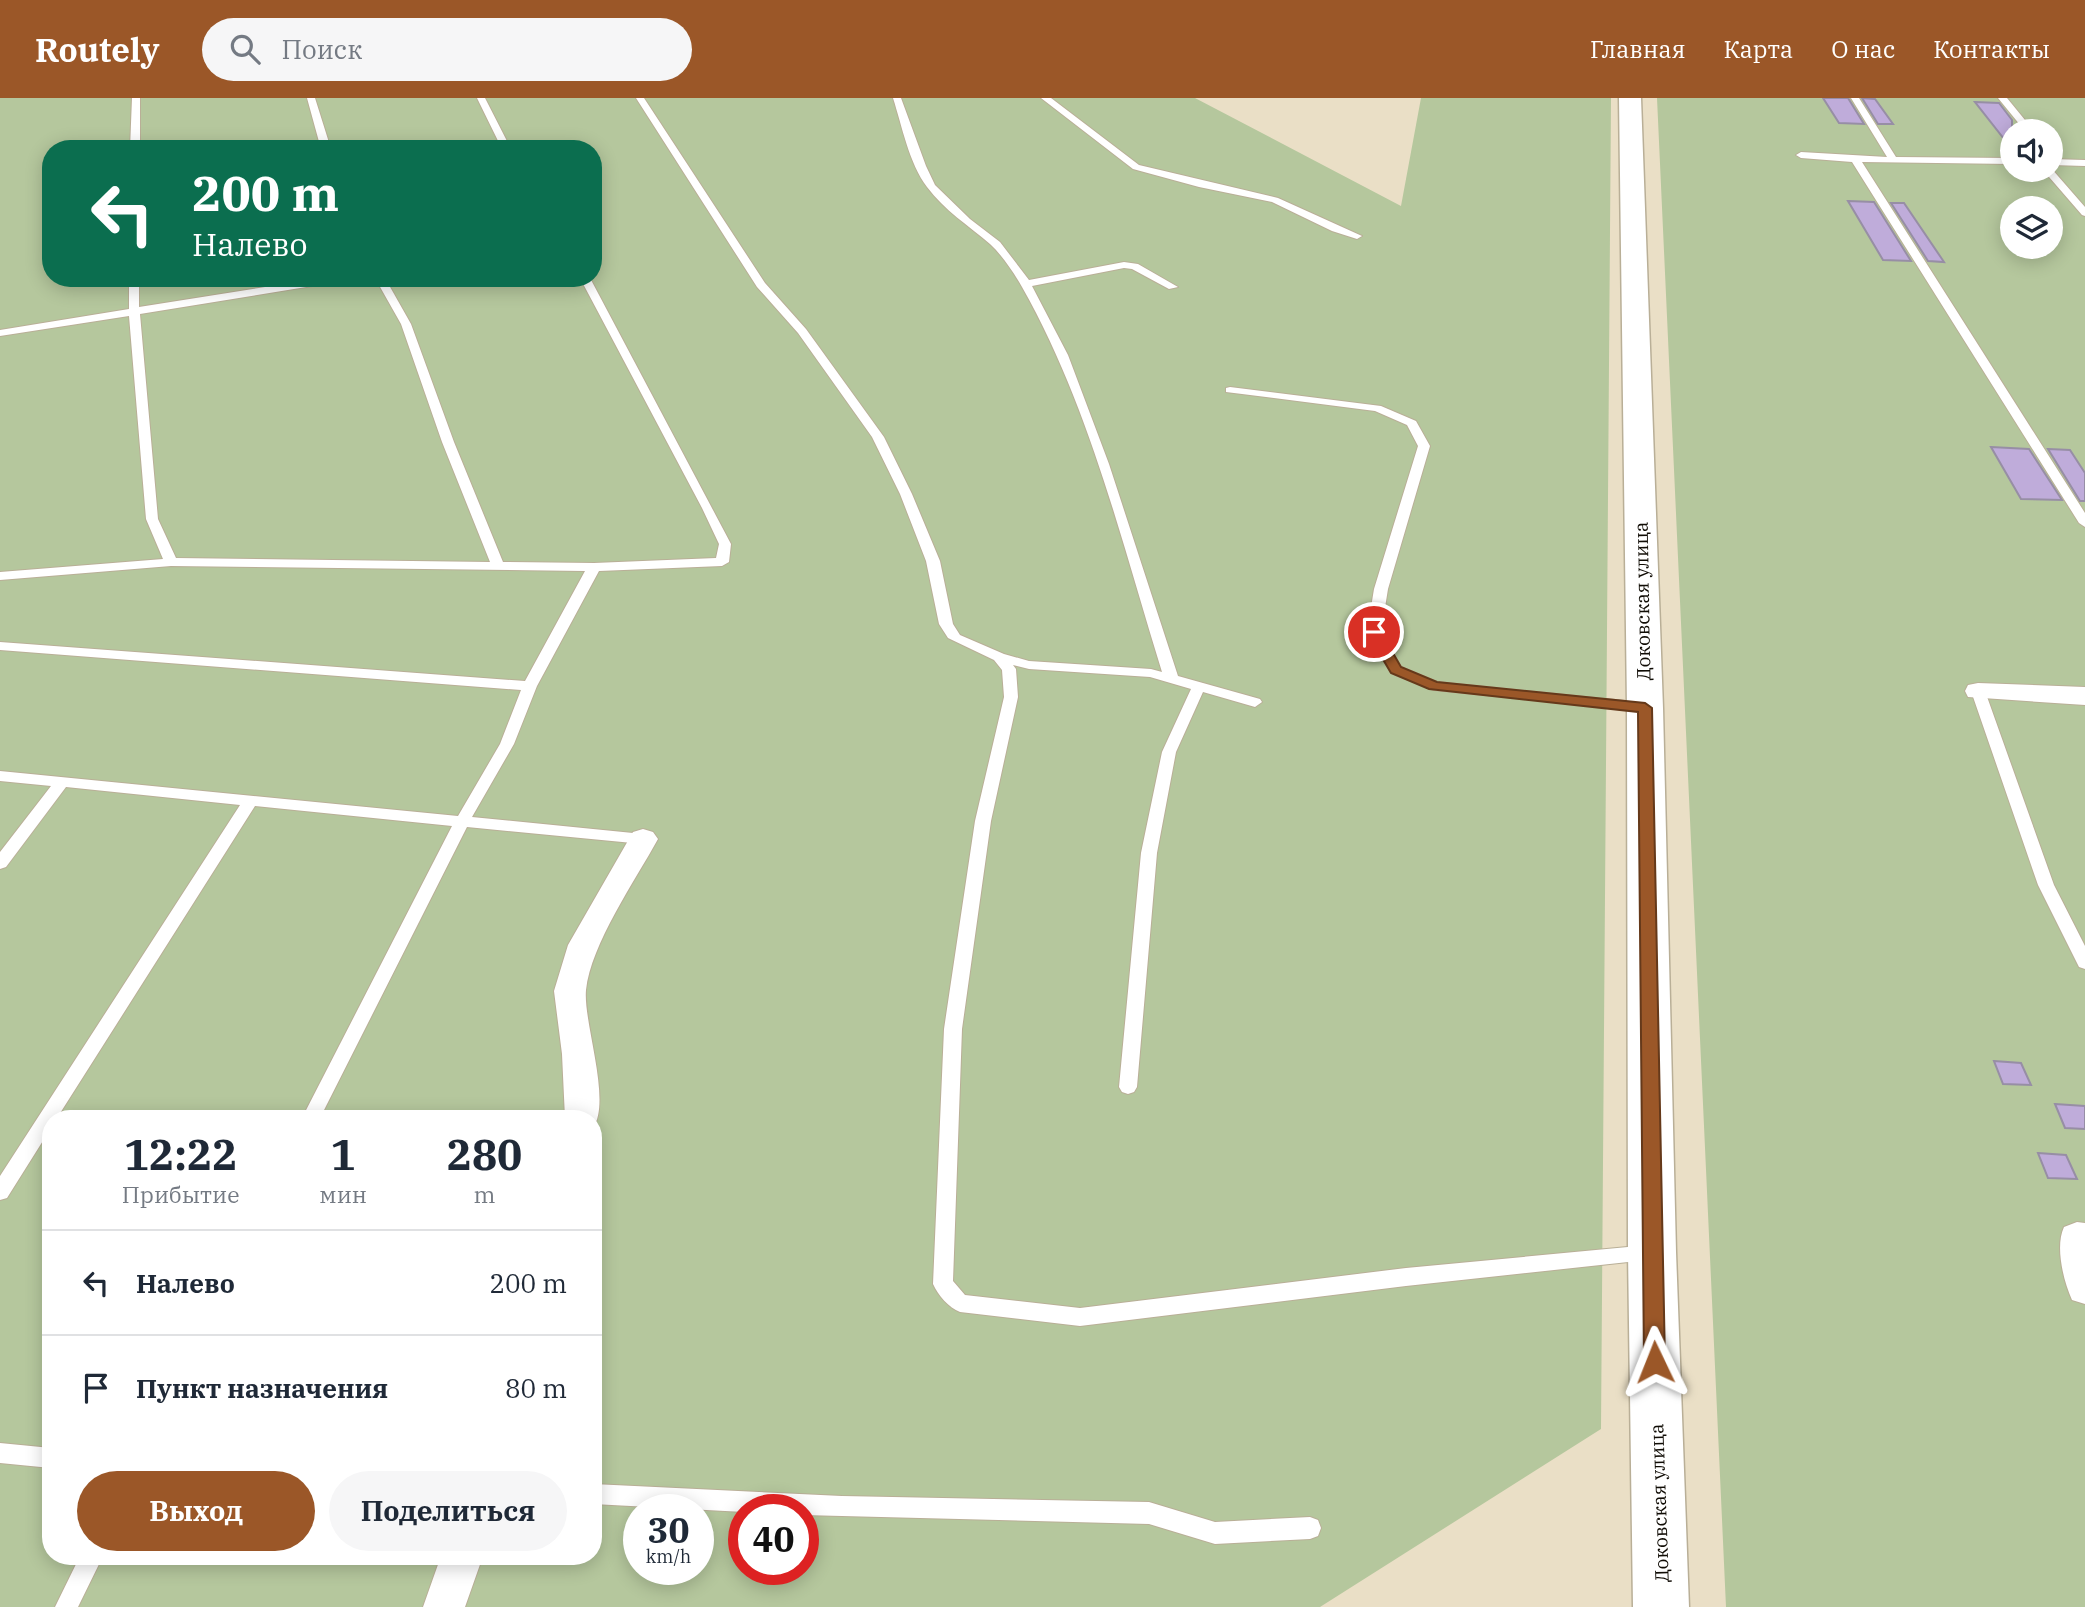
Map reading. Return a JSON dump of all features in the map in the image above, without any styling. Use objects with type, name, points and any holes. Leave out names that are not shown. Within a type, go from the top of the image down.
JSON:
[{"type":"street","name":"Доковская улица","points":[[1630,98],[1645,708],[1652,1252],[1661,1607]]},
{"type":"street","points":[[1978,691],[2085,696]]},
{"type":"street","points":[[582,1110],[579,1054],[570,991],[584,945],[643,839]]},
{"type":"street","points":[[2085,1239],[2077,1238],[2085,1288]]},
{"type":"street","points":[[444,1607],[459,1565]]},
{"type":"lane","points":[[135,140],[136,98]]},
{"type":"lane","points":[[312,98],[324,140]]},
{"type":"lane","points":[[481,98],[502,140]]},
{"type":"lane","points":[[640,98],[761,285],[810,341],[878,437],[906,494],[933,561],[946,624],[955,638],[999,657],[1029,665],[1151,673],[1255,702]]},
{"type":"lane","points":[[897,98],[912,145],[931,186],[966,221],[996,244],[1026,284],[1062,355],[1103,464],[1172,680]]},
{"type":"lane","points":[[1045,98],[1136,167],[1275,200],[1357,236]]},
{"type":"lane","points":[[1855,98],[1893,159]]},
{"type":"lane","points":[[2002,98],[2020,119]]},
{"type":"lane","points":[[1801,155],[1855,159],[2000,161]]},
{"type":"lane","points":[[1855,159],[2085,523]]},
{"type":"lane","points":[[2063,162],[2085,163]]},
{"type":"lane","points":[[2063,179],[2085,213]]},
{"type":"lane","points":[[1026,284],[1124,265],[1134,266],[1173,287]]},
{"type":"lane","points":[[134,287],[152,519],[171,562]]},
{"type":"lane","points":[[0,333],[288,287]]},
{"type":"lane","points":[[385,287],[405,324],[448,442],[498,565]]},
{"type":"lane","points":[[0,576],[171,562],[594,567],[722,562],[725,544],[589,287]]},
{"type":"lane","points":[[1230,390],[1377,408],[1412,423],[1424,446],[1381,589],[1374,632],[1396,670],[1434,686],[1645,708]]},
{"type":"lane","points":[[315,1110],[463,820],[507,744],[530,686],[594,567]]},
{"type":"lane","points":[[0,646],[530,686]]},
{"type":"lane","points":[[999,657],[1010,670],[1011,697],[983,821],[953,1029],[943,1284],[960,1303],[1080,1317],[1652,1252]]},
{"type":"lane","points":[[1128,1087],[1149,853],[1169,752],[1198,688]]},
{"type":"lane","points":[[1978,691],[2046,885],[2085,963]]},
{"type":"lane","points":[[0,776],[643,839]]},
{"type":"lane","points":[[0,863],[62,782]]},
{"type":"lane","points":[[53,1110],[251,800]]},
{"type":"lane","points":[[0,1192],[42,1126]]},
{"type":"lane","points":[[0,1453],[42,1457]]},
{"type":"lane","points":[[602,1494],[842,1506],[1149,1513],[1215,1533],[1310,1528]]},
{"type":"lane","points":[[66,1607],[87,1565]]},
{"type":"green space","points":[[0,98],[1195,98],[1401,206],[1421,98],[1611,98],[1601,1429],[1320,1607],[0,1607]]},
{"type":"green space","points":[[1657,98],[2085,98],[2085,1607],[1726,1607]]},
{"type":"building","points":[[1823,98],[1848,98],[1864,124],[1839,123]]},
{"type":"building","points":[[1862,98],[1875,99],[1893,124],[1878,124]]},
{"type":"building","points":[[1975,102],[1999,103],[2011,119],[2000,119],[2000,134]]},
{"type":"building","points":[[1848,201],[1874,202],[1911,261],[1883,260]]},
{"type":"building","points":[[1891,203],[1904,203],[1944,262],[1928,261]]},
{"type":"building","points":[[1991,447],[2029,449],[2062,500],[2021,499]]},
{"type":"building","points":[[2048,449],[2070,450],[2085,473],[2085,501],[2080,501]]},
{"type":"building","points":[[1994,1061],[2021,1063],[2031,1085],[2003,1084]]},
{"type":"building","points":[[2055,1104],[2085,1106],[2085,1129],[2065,1128]]},
{"type":"building","points":[[2038,1153],[2066,1155],[2077,1179],[2048,1178]]},
{"type":"route","points":[[1374,632],[1396,670],[1434,686],[1478,688],[1645,708],[1655,1362]]}]
